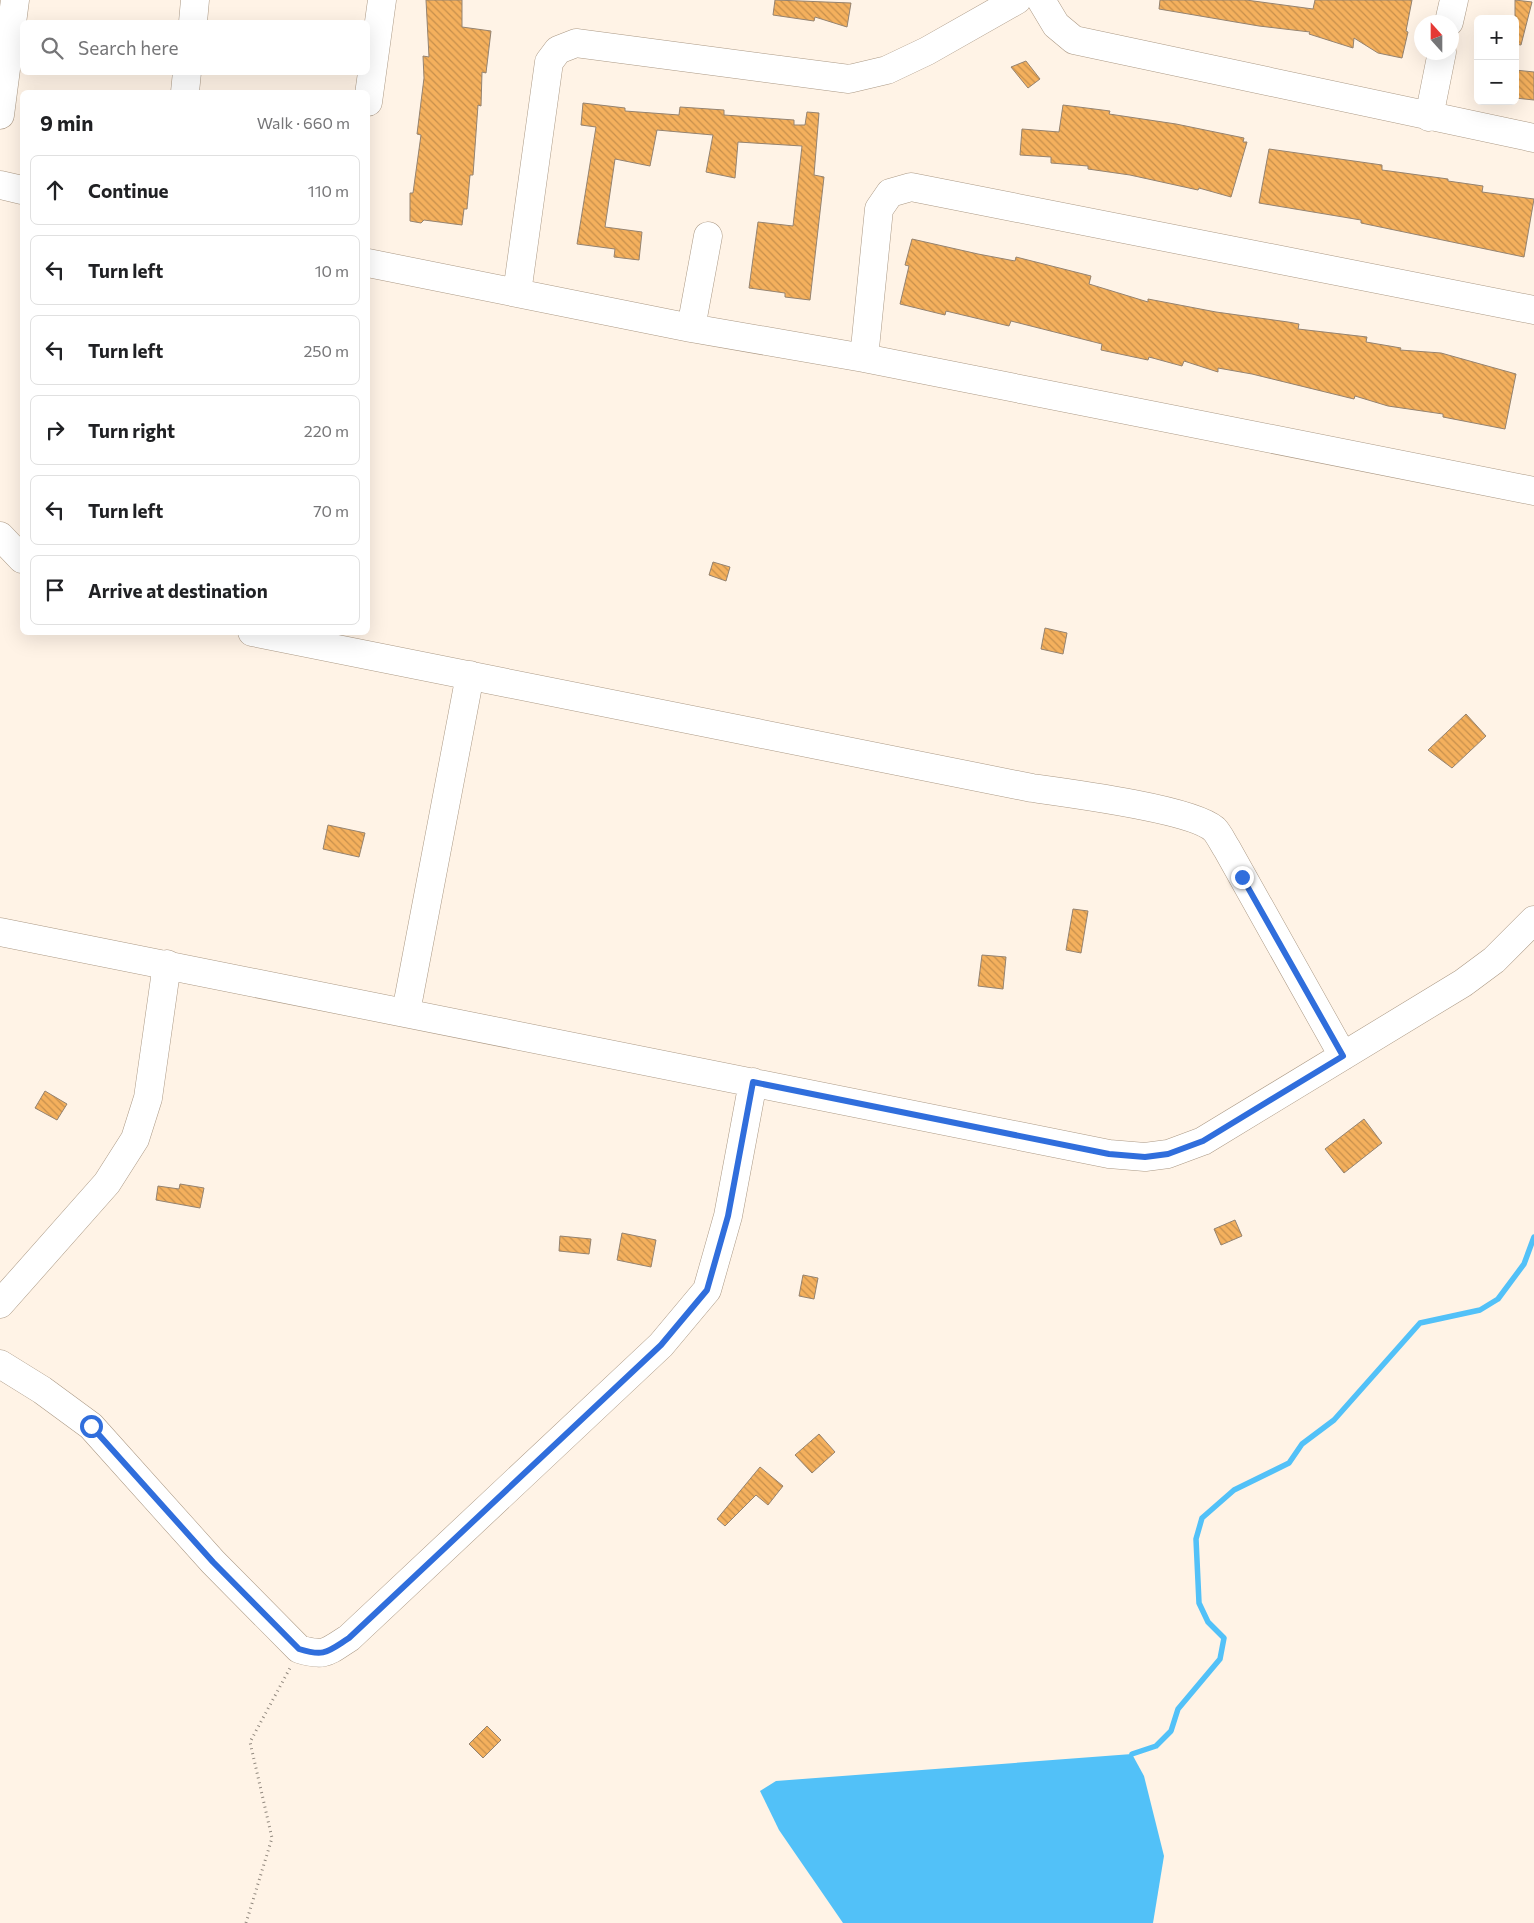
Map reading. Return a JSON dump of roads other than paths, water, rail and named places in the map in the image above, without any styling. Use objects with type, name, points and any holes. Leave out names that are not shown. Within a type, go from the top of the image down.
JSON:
[{"type":"street","points":[[193,20],[195,0]]},
{"type":"street","points":[[370,90],[382,0]]},
{"type":"street","points":[[517,293],[549,62],[558,50],[576,44],[849,79],[886,70],[927,51],[1017,0]]},
{"type":"street","points":[[1041,0],[1056,25],[1074,40],[1429,118],[1534,138]]},
{"type":"street","points":[[1451,15],[1454,0]]},
{"type":"street","points":[[0,115],[10,5]]},
{"type":"street","points":[[1429,118],[1440,60]]},
{"type":"street","points":[[185,90],[187,75]]},
{"type":"street","points":[[0,185],[20,190]]},
{"type":"street","points":[[864,358],[879,209],[890,193],[911,187],[1534,310]]},
{"type":"street","points":[[690,328],[708,236]]},
{"type":"street","points":[[370,263],[690,328],[864,358],[1534,491]]},
{"type":"street","points":[[0,536],[20,557]]},
{"type":"street","points":[[267,635],[1032,788],[1134,805],[1197,821],[1214,829],[1226,848],[1343,1056]]},
{"type":"street","points":[[406,1012],[470,675]]},
{"type":"street","points":[[0,932],[1109,1154],[1145,1157],[1168,1154],[1203,1141],[1343,1056],[1463,982],[1494,960],[1534,920]]},
{"type":"street","points":[[0,1304],[107,1183],[135,1139],[148,1098],[167,964]]},
{"type":"street","points":[[0,1364],[42,1390],[91,1426],[213,1562],[299,1649],[318,1655],[332,1650],[349,1638],[661,1345],[707,1290],[728,1216],[753,1082]]},
{"type":"water","points":[[1132,1754],[1144,1776],[1164,1856],[1153,1923],[843,1923],[779,1830],[760,1791],[776,1781]]},
{"type":"waterway","points":[[1132,1754],[1156,1746],[1171,1731],[1178,1709],[1220,1659],[1224,1638],[1208,1622],[1199,1603],[1196,1539],[1202,1518],[1234,1490],[1289,1463],[1302,1444],[1334,1420],[1420,1323],[1480,1310],[1498,1299],[1524,1264],[1534,1237]]}]
